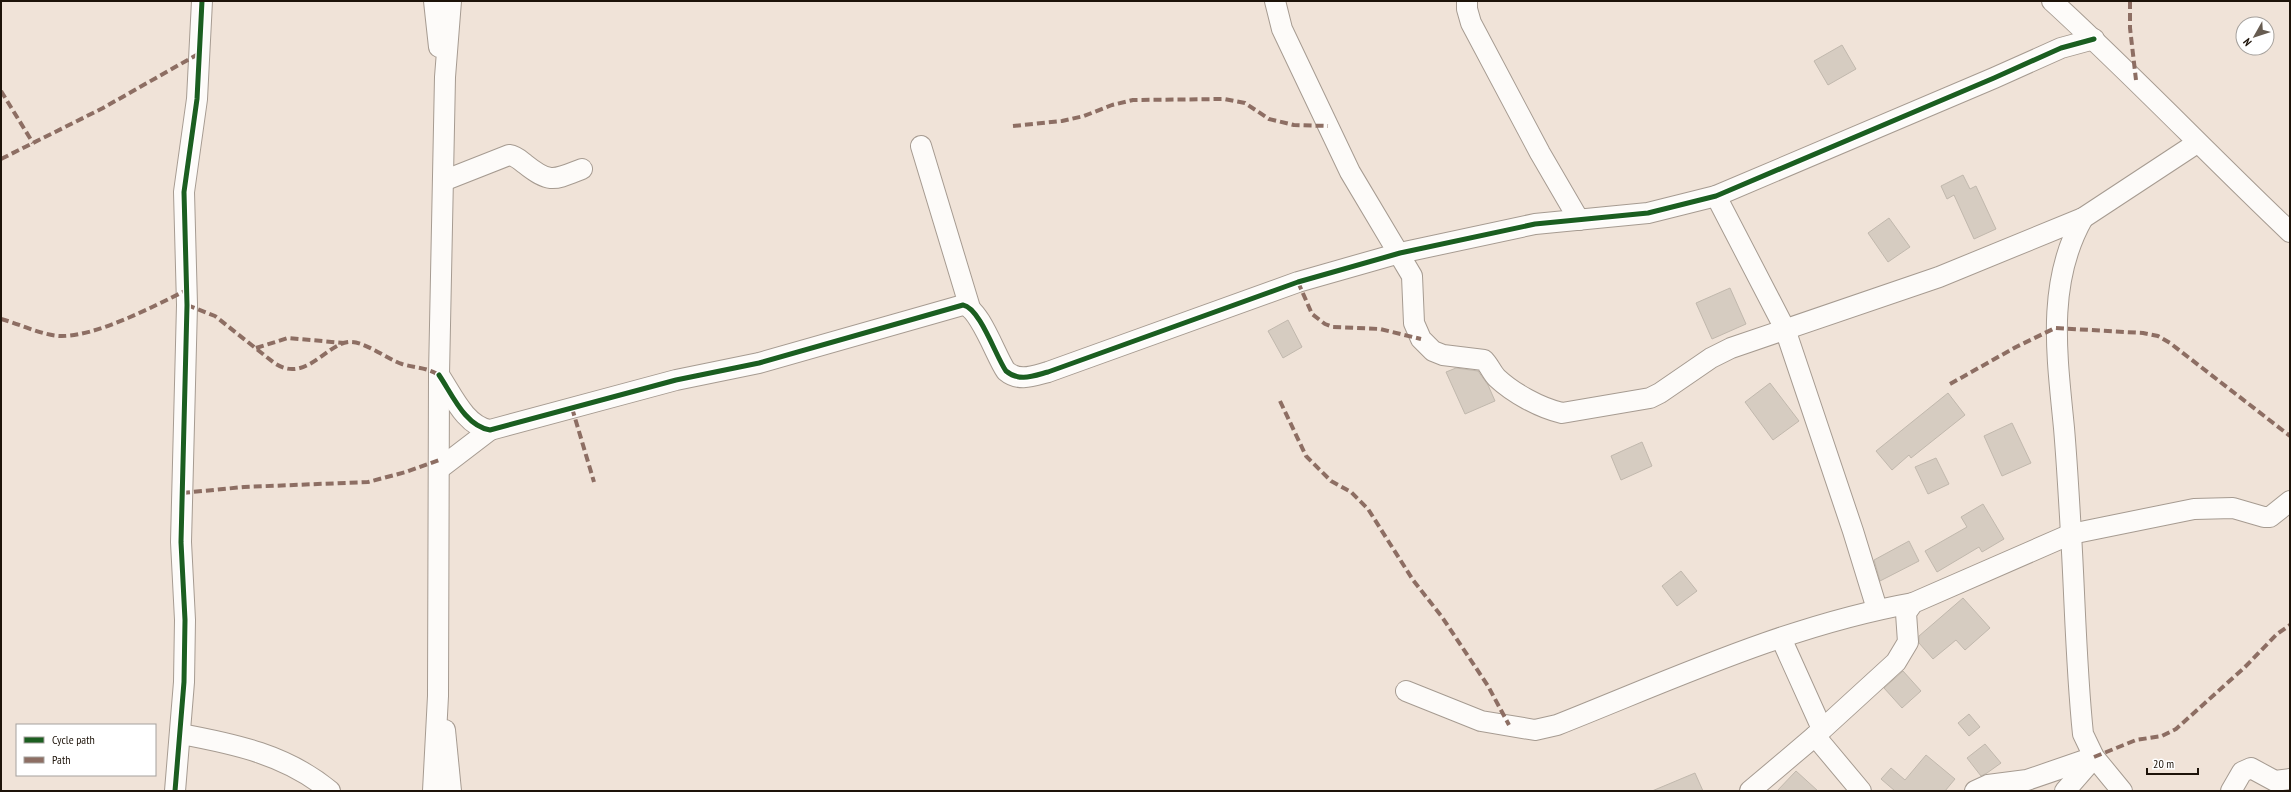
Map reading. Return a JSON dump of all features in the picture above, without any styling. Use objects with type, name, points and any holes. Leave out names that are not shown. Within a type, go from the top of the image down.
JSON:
[{"type":"street","points":[[175,791],[181,734],[185,620],[181,542],[187,306],[184,192],[197,99],[202,1]]},
{"type":"street","points":[[434,1],[440,54],[445,77]]},
{"type":"street","points":[[433,791],[438,696],[439,375],[445,77],[451,1]]},
{"type":"street","points":[[1275,1],[1282,29],[1347,165],[1371,208],[1410,270],[1414,282],[1414,323],[1421,339],[1428,346],[1452,357],[1482,359],[1496,377],[1512,390],[1550,410],[1562,413],[1650,398],[1718,354],[1785,329],[1939,277],[2084,218],[2197,143]]},
{"type":"street","points":[[1467,1],[1467,10],[1471,23],[1540,153],[1579,220]]},
{"type":"street","points":[[2052,1],[2094,40],[2197,143],[2290,232]]},
{"type":"street","points":[[921,146],[970,308],[978,318],[1006,371],[1012,376],[1029,377],[1048,372],[1298,282],[1400,253],[1536,224],[1648,213],[1716,196],[2061,48],[2094,40]]},
{"type":"street","points":[[443,181],[509,155],[516,157],[536,174],[547,178],[564,176],[582,169]]},
{"type":"street","points":[[1716,196],[1785,329],[1853,531],[1877,609]]},
{"type":"street","points":[[2084,218],[2072,237],[2058,292],[2055,328],[2057,375],[2064,428],[2083,734],[2094,757],[2122,791]]},
{"type":"street","points":[[439,469],[490,430],[676,380],[758,363],[963,306],[970,308]]},
{"type":"street","points":[[439,375],[472,422],[479,427],[490,430]]},
{"type":"street","points":[[1406,691],[1481,721],[1535,730],[1557,725],[1700,667],[1781,638],[1877,609],[1913,603],[2071,534],[2194,509],[2232,508],[2264,517],[2270,517],[2290,501]]},
{"type":"street","points":[[1750,791],[1819,733],[1896,662],[1908,642],[1906,613],[1913,603]]},
{"type":"street","points":[[1781,638],[1819,733],[1861,791]]},
{"type":"street","points":[[438,696],[446,734],[451,791]]},
{"type":"street","points":[[181,734],[218,741],[280,759],[301,770],[330,791]]},
{"type":"street","points":[[1975,791],[1988,785],[2028,780],[2094,757]]},
{"type":"street","points":[[2065,791],[2094,757]]},
{"type":"street","points":[[2231,791],[2242,772],[2251,768],[2275,781],[2290,779]]},
{"type":"building","points":[[1842,45],[1856,69],[1828,85],[1814,61]]},
{"type":"building","points":[[1963,175],[1970,189],[1976,186],[1996,229],[1974,239],[1954,195],[1947,199],[1941,186]]},
{"type":"building","points":[[1889,218],[1910,247],[1888,262],[1868,233]]},
{"type":"building","points":[[1730,288],[1746,324],[1712,339],[1696,303]]},
{"type":"building","points":[[1288,320],[1302,347],[1283,358],[1268,331]]},
{"type":"building","points":[[1456,368],[1478,371],[1488,385],[1495,401],[1465,414],[1446,372]]},
{"type":"building","points":[[1770,383],[1799,421],[1773,440],[1745,402]]},
{"type":"building","points":[[1948,393],[1965,415],[1911,458],[1909,455],[1892,470],[1876,451]]},
{"type":"building","points":[[2012,423],[2031,463],[2002,476],[1984,436]]},
{"type":"building","points":[[1642,442],[1652,466],[1621,480],[1611,456]]},
{"type":"building","points":[[1936,458],[1949,484],[1928,494],[1915,467]]},
{"type":"building","points":[[1983,504],[2004,539],[1982,552],[1979,547],[1937,572],[1925,551],[1967,527],[1961,517]]},
{"type":"building","points":[[1909,541],[1919,561],[1880,581],[1874,560]]},
{"type":"building","points":[[1681,571],[1697,591],[1677,606],[1662,586]]},
{"type":"building","points":[[1963,598],[1990,628],[1965,650],[1956,640],[1933,659],[1919,643],[1919,636]]},
{"type":"building","points":[[1903,671],[1921,691],[1902,708],[1884,688]]},
{"type":"building","points":[[1969,714],[1980,727],[1969,736],[1958,723]]},
{"type":"building","points":[[1985,744],[2001,763],[1981,776],[1967,758]]},
{"type":"building","points":[[1926,755],[1955,779],[1945,791],[1895,791],[1881,779],[1891,768],[1905,780]]},
{"type":"building","points":[[1796,771],[1818,791],[1777,791]]},
{"type":"building","points":[[1695,773],[1703,791],[1652,791]]},
{"type":"marked path","points":[[2130,1],[2130,28],[2136,80]]},
{"type":"marked path","points":[[1,159],[103,108],[200,53]]},
{"type":"marked path","points":[[1,91],[33,143]]},
{"type":"marked path","points":[[1013,126],[1062,121],[1084,116],[1112,105],[1133,100],[1224,99],[1245,103],[1269,119],[1294,125],[1328,126]]},
{"type":"marked path","points":[[1298,282],[1312,314],[1325,324],[1333,327],[1380,329],[1421,339]]},
{"type":"marked path","points":[[1,319],[45,334],[60,336],[74,335],[107,326],[125,319],[187,290]]},
{"type":"marked path","points":[[187,305],[215,316],[273,362],[284,368],[295,369],[304,367],[339,345],[354,342],[368,347],[396,362],[425,369],[439,375]]},
{"type":"marked path","points":[[1950,384],[2016,347],[2055,328],[2143,333],[2158,336],[2170,343],[2290,436]]},
{"type":"marked path","points":[[256,348],[288,338],[344,343]]},
{"type":"marked path","points":[[1280,401],[1306,456],[1331,481],[1351,492],[1368,509],[1413,580],[1442,617],[1488,686],[1509,725]]},
{"type":"marked path","points":[[572,408],[594,482]]},
{"type":"marked path","points":[[182,493],[244,487],[368,482],[406,472],[439,460]]},
{"type":"marked path","points":[[2094,757],[2136,740],[2162,736],[2176,729],[2244,668],[2277,634],[2290,625]]},
{"type":"cycle path","points":[[175,791],[184,682],[185,620],[181,542],[187,305],[184,192],[197,99],[202,1]]},
{"type":"cycle path","points":[[439,375],[454,400],[466,416],[481,427],[490,430],[676,380],[759,363],[963,305],[969,308],[981,324],[1006,371],[1021,377],[1032,376],[1048,372],[1298,282],[1400,253],[1535,224],[1648,213],[1716,196],[2061,48],[2094,39]]}]
